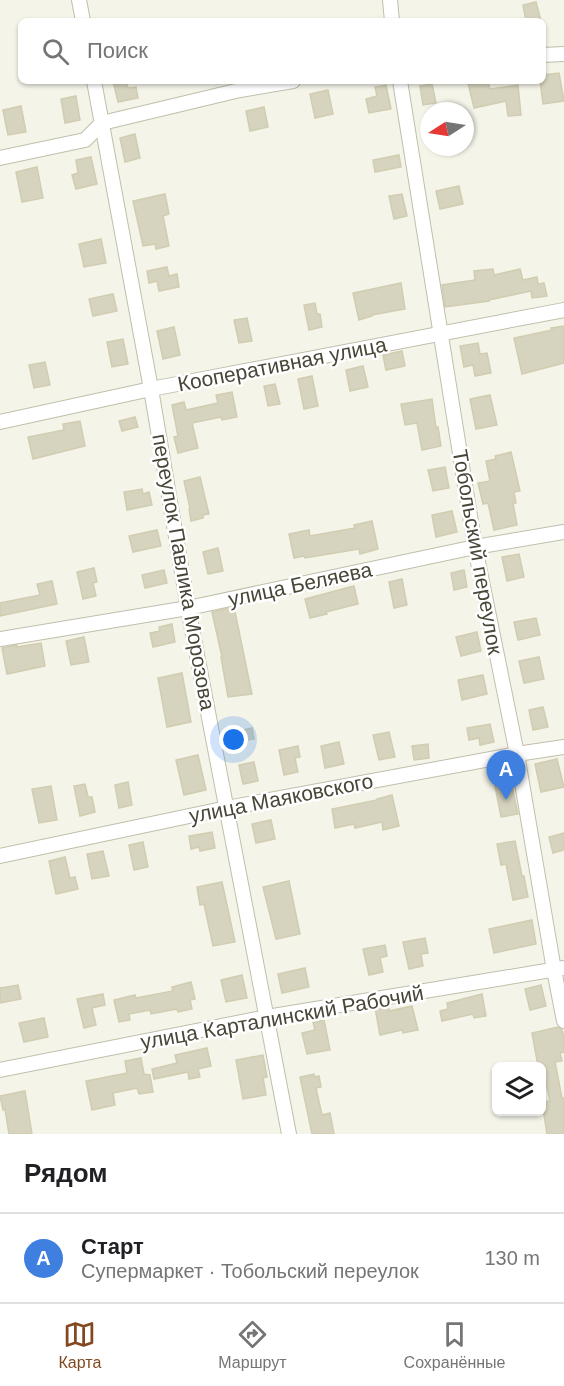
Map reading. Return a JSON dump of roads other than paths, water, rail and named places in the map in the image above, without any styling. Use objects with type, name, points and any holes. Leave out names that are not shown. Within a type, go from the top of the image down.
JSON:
[{"type":"street","points":[[79,0],[82,18]]},
{"type":"street","points":[[390,0],[392,18]]},
{"type":"street","points":[[546,55],[564,54]]},
{"type":"street","name":"переулок Павлика Морозова","points":[[95,84],[151,389],[188,608],[289,1134]]},
{"type":"street","points":[[0,158],[85,140],[102,123],[240,90],[275,84]]},
{"type":"street","name":"Тобольский переулок","points":[[400,84],[475,547],[559,969],[564,1021]]},
{"type":"street","name":"Кооперативная улица","points":[[0,422],[151,389],[564,310]]},
{"type":"street","name":"улица Беляева","points":[[0,639],[188,608],[475,547],[564,532]]},
{"type":"street","name":"улица Маяковского","points":[[0,856],[227,808],[564,747]]},
{"type":"street","name":"улица Карталинский Рабочий","points":[[0,1070],[267,1017],[559,969]]},
{"type":"place","name":"Старт","points":[[506,800]]}]
